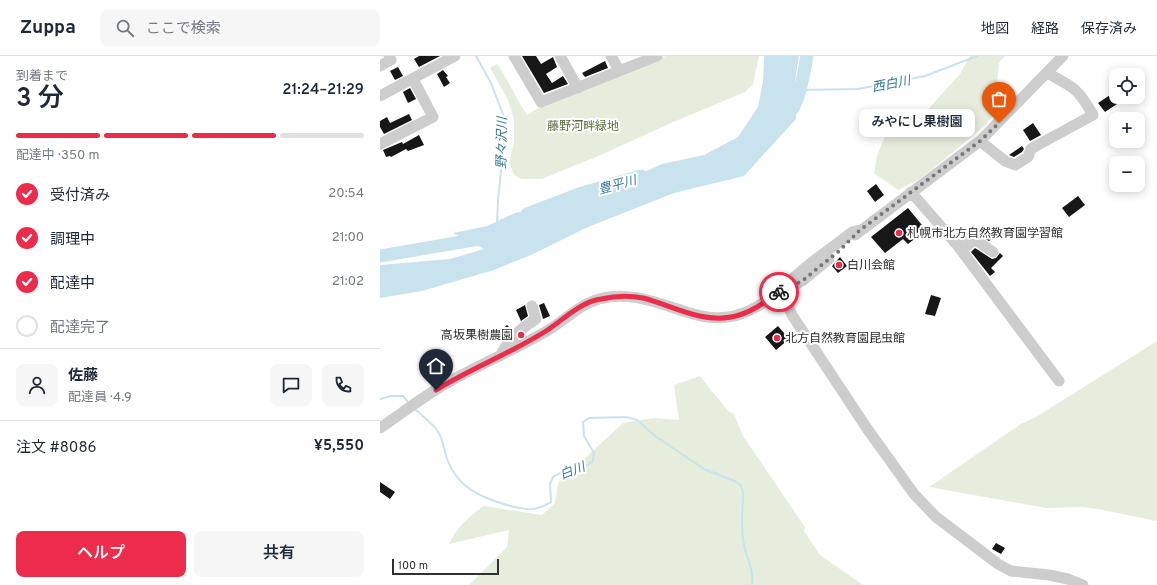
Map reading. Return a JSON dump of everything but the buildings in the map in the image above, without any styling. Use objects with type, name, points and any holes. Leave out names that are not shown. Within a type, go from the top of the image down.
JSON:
[{"type":"street","points":[[380,66],[391,60],[389,56]]},
{"type":"street","points":[[380,96],[455,56]]},
{"type":"street","points":[[514,56],[541,102],[657,56]]},
{"type":"street","points":[[560,56],[578,88]]},
{"type":"street","points":[[611,56],[619,70]]},
{"type":"street","points":[[380,428],[455,378],[546,331],[578,308],[598,299],[619,296],[641,298],[692,314],[721,318],[732,317],[752,310],[782,290],[802,281],[839,251],[860,230],[980,141],[1063,56]]},
{"type":"street","points":[[980,141],[1005,162],[1015,165],[1028,157],[1031,149],[1094,115],[1083,96],[1074,88],[1047,73]]},
{"type":"street","points":[[380,144],[432,117],[413,79]]},
{"type":"street","points":[[911,192],[962,251],[1059,381]]},
{"type":"street","points":[[954,242],[964,234],[968,235],[972,241]]},
{"type":"street","points":[[962,251],[972,241]]},
{"type":"street","points":[[972,241],[977,241],[993,252]]},
{"type":"street","points":[[782,290],[792,315],[866,427],[914,494],[936,517],[998,564],[1011,571],[1049,575],[1068,579],[1084,585]]},
{"type":"street","points":[[500,356],[512,337],[522,327],[536,318],[532,306]]},
{"type":"green space","name":"藤野河畔緑地","points":[[666,56],[759,56],[753,84],[745,92],[542,179],[522,179],[514,175],[509,162],[514,144],[514,120],[508,100],[490,68],[497,64],[527,115],[544,105]]},
{"type":"green space","points":[[970,56],[1005,56],[999,63],[994,114],[986,125],[931,170],[918,180],[898,190],[874,173],[877,156],[885,136],[922,116],[960,74]]},
{"type":"green space","points":[[1157,341],[1157,521],[1081,507],[1046,508],[929,487],[1021,424],[1036,417]]},
{"type":"green space","points":[[700,376],[728,411],[734,414],[743,436],[805,527],[804,531],[820,555],[863,585],[469,585],[507,547],[509,530],[449,544],[459,527],[468,518],[484,506],[542,515],[555,503],[558,483],[623,423],[654,418],[679,420],[674,385]]},
{"type":"water","points":[[764,56],[799,56],[795,82],[796,119],[744,176],[674,193],[588,227],[531,255],[494,270],[422,291],[380,298],[380,265],[450,259],[484,249],[453,233],[487,226],[515,213],[582,200],[662,164],[704,155],[738,137],[758,107],[763,82]]},
{"type":"waterway","name":"野々沢川","points":[[476,56],[491,83],[504,117],[505,133],[497,224]]},
{"type":"waterway","name":"西白川","points":[[787,116],[792,110],[798,95],[803,79],[807,56]]},
{"type":"waterway","name":"西白川","points":[[800,90],[858,89],[925,76],[977,56]]},
{"type":"waterway","name":"豊平川","points":[[527,214],[579,194],[641,176]]},
{"type":"waterway","name":"豊平川","points":[[380,256],[485,238]]},
{"type":"waterway","name":"白川","points":[[380,399],[390,396],[403,396],[409,403]]},
{"type":"waterway","name":"白川","points":[[415,409],[437,430],[441,437],[447,459],[457,477],[464,484],[471,490],[488,499],[525,509],[535,509],[551,502],[550,484],[553,477],[562,472],[585,467],[593,461],[594,453],[584,436],[583,422],[589,418],[626,417],[637,420],[655,436],[704,469],[735,481],[741,486],[743,492],[743,539],[752,572],[752,585]]},
{"type":"way so far","points":[[779,292],[802,281],[839,251],[860,230],[980,141],[999,123]]},
{"type":"place","name":"みやにし果樹園","points":[[999,123]]},
{"type":"place","name":"札幌市北方自然教育園学習館","points":[[899,233]]},
{"type":"place","name":"白川会館","points":[[839,265]]},
{"type":"place","name":"高坂果樹農園","points":[[521,335]]},
{"type":"place","name":"北方自然教育園昆虫館","points":[[777,338]]},
{"type":"route","points":[[436,390],[455,378],[504,355],[546,331],[578,308],[598,299],[619,296],[641,298],[692,314],[721,318],[732,317],[752,310],[779,292]]}]
